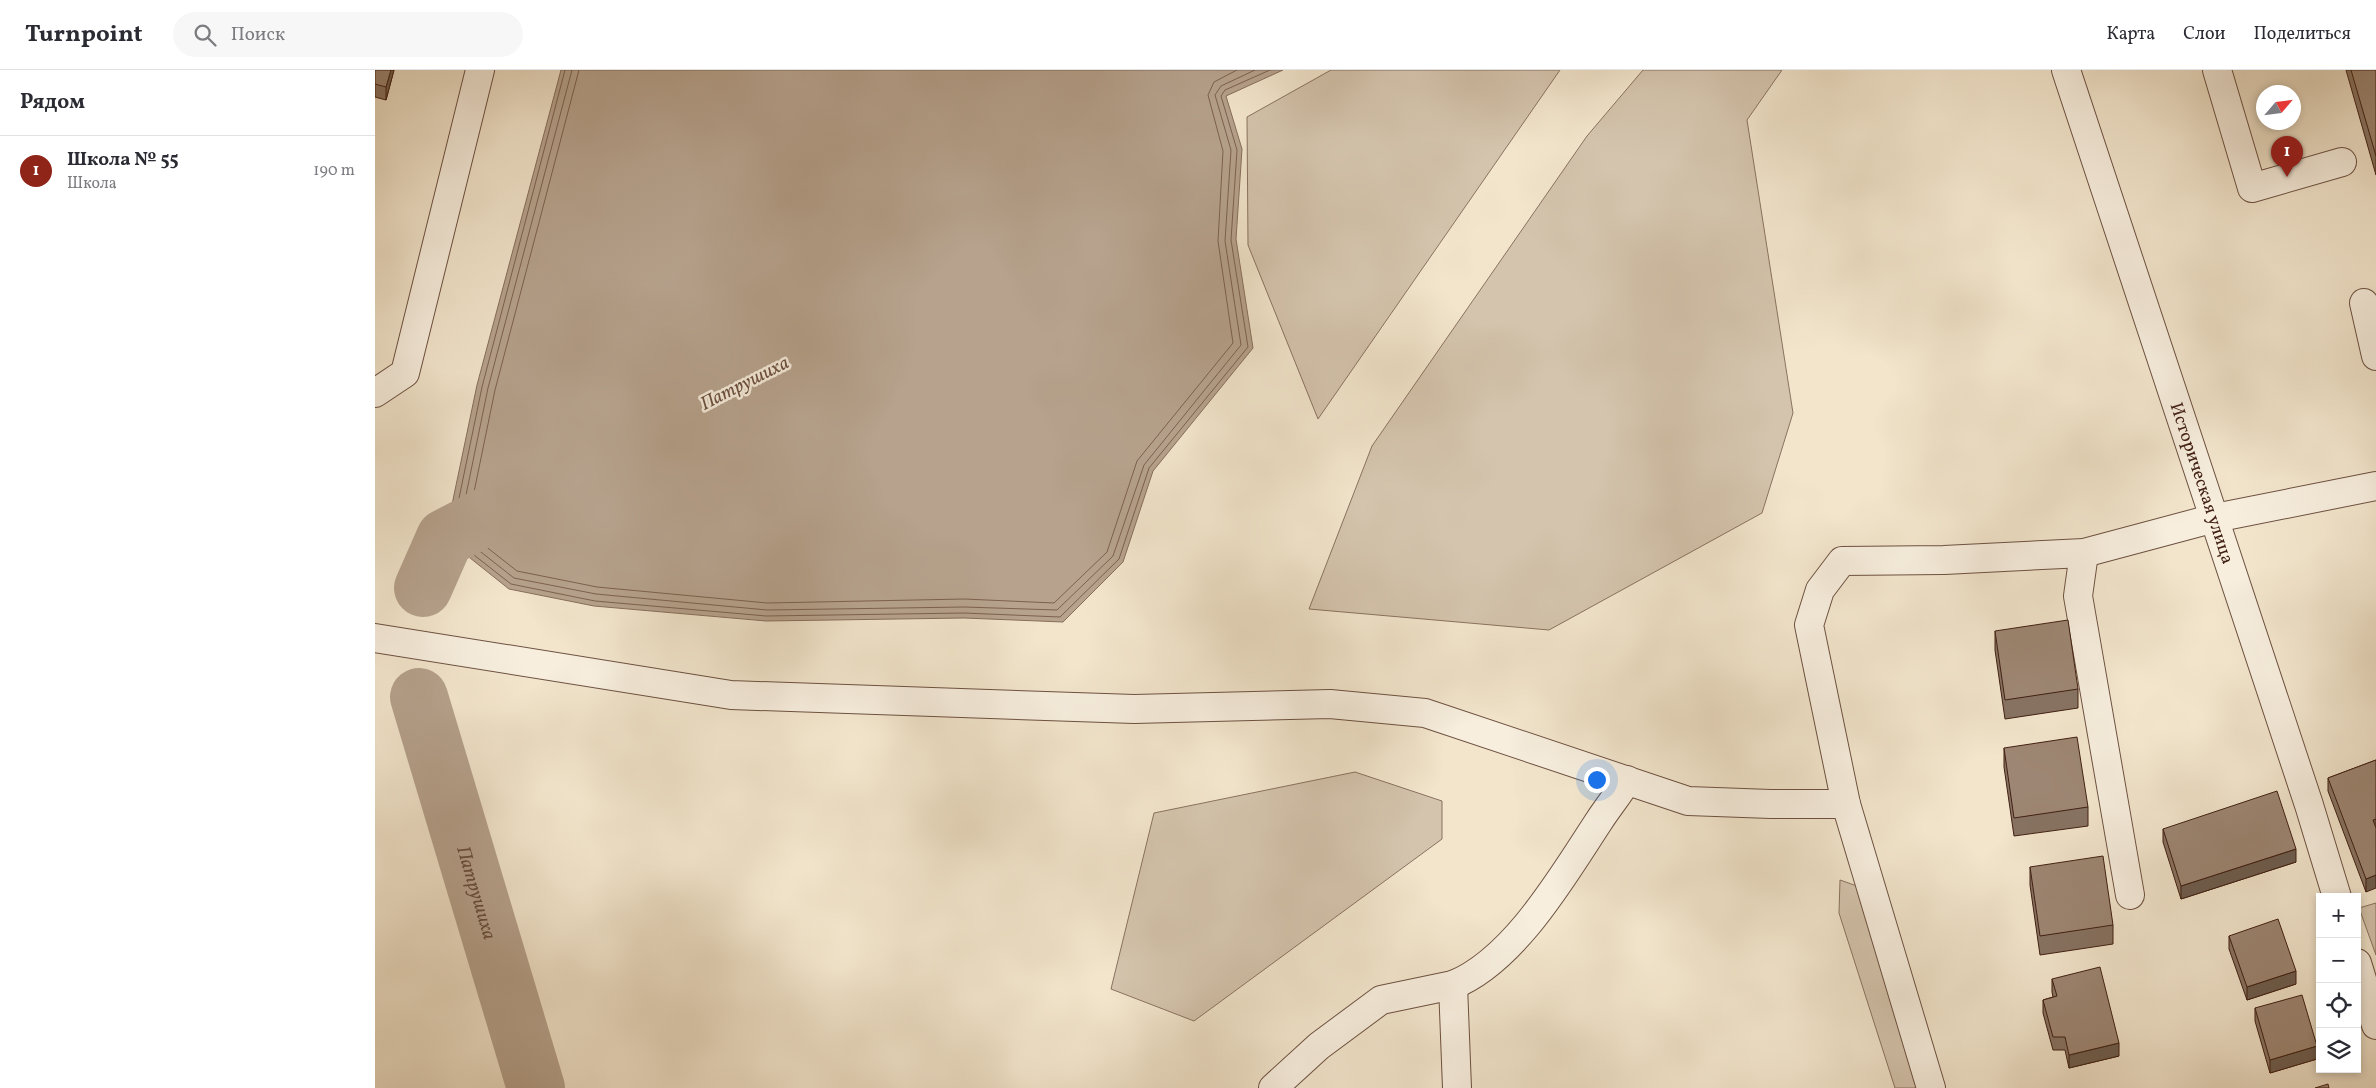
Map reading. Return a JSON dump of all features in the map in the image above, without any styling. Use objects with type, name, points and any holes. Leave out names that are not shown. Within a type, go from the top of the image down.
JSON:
[{"type":"street","points":[[375,393],[405,373],[480,70]]},
{"type":"street","name":"Историческая улица","points":[[2066,70],[2306,795],[2336,893]]},
{"type":"street","points":[[2217,70],[2252,188],[2342,162]]},
{"type":"street","points":[[2364,303],[2376,356]]},
{"type":"street","points":[[1931,1088],[1846,804],[1809,625],[1821,590],[1842,561],[1944,560],[2084,553],[2215,518],[2376,486]]},
{"type":"street","points":[[2084,553],[2078,596],[2130,895]]},
{"type":"street","points":[[375,638],[731,695],[1134,709],[1330,704],[1425,714],[1688,801],[1846,804]]},
{"type":"street","points":[[1273,1088],[1319,1046],[1381,1000],[1453,985],[1464,980],[1509,946],[1574,862],[1627,780]]},
{"type":"street","points":[[2361,976],[2376,1025]]},
{"type":"street","points":[[1453,985],[1457,1088]]},
{"type":"shaded area","points":[[1331,70],[1560,70],[1318,419],[1248,245],[1247,117]]},
{"type":"shaded area","points":[[1643,70],[1782,70],[1747,120],[1793,413],[1762,513],[1549,630],[1309,609],[1372,446],[1587,136]]},
{"type":"shaded area","points":[[1355,772],[1442,801],[1442,839],[1194,1021],[1111,989],[1154,813]]},
{"type":"shaded area","points":[[1840,880],[1874,892],[1919,1088],[1895,1088],[1839,913]]},
{"type":"shaded area","points":[[2376,903],[2376,955],[2361,914],[2361,907]]},
{"type":"water","points":[[561,70],[1283,70],[1226,96],[1242,149],[1236,239],[1253,348],[1153,471],[1123,562],[1063,622],[964,618],[766,621],[594,606],[509,589],[445,538],[477,385]]},
{"type":"building","points":[[375,70],[391,70],[386,87],[375,84]]},
{"type":"building","points":[[2351,70],[2376,70],[2376,156]]},
{"type":"building","points":[[2068,620],[2078,689],[2005,700],[1995,631]]},
{"type":"building","points":[[2077,737],[2088,807],[2014,818],[2004,748]]},
{"type":"building","points":[[2376,760],[2376,819],[2373,820],[2376,828],[2376,875],[2366,879],[2328,778]]},
{"type":"building","points":[[2277,791],[2296,849],[2181,886],[2163,829]]},
{"type":"building","points":[[2103,856],[2113,925],[2040,936],[2030,867]]},
{"type":"building","points":[[2278,919],[2296,971],[2247,987],[2229,936]]},
{"type":"building","points":[[2100,967],[2119,1043],[2069,1055],[2065,1037],[2053,1037],[2043,1000],[2057,996],[2052,979]]},
{"type":"building","points":[[2302,995],[2316,1046],[2270,1060],[2255,1008]]},
{"type":"building","points":[[2328,1084],[2329,1088],[2315,1088]]},
{"type":"waterway","name":"Патрушиха","points":[[423,588],[445,538],[516,501]]},
{"type":"waterway","name":"Патрушиха","points":[[419,697],[536,1088]]},
{"type":"place","name":"Школа № 55","points":[[2287,177]]}]
